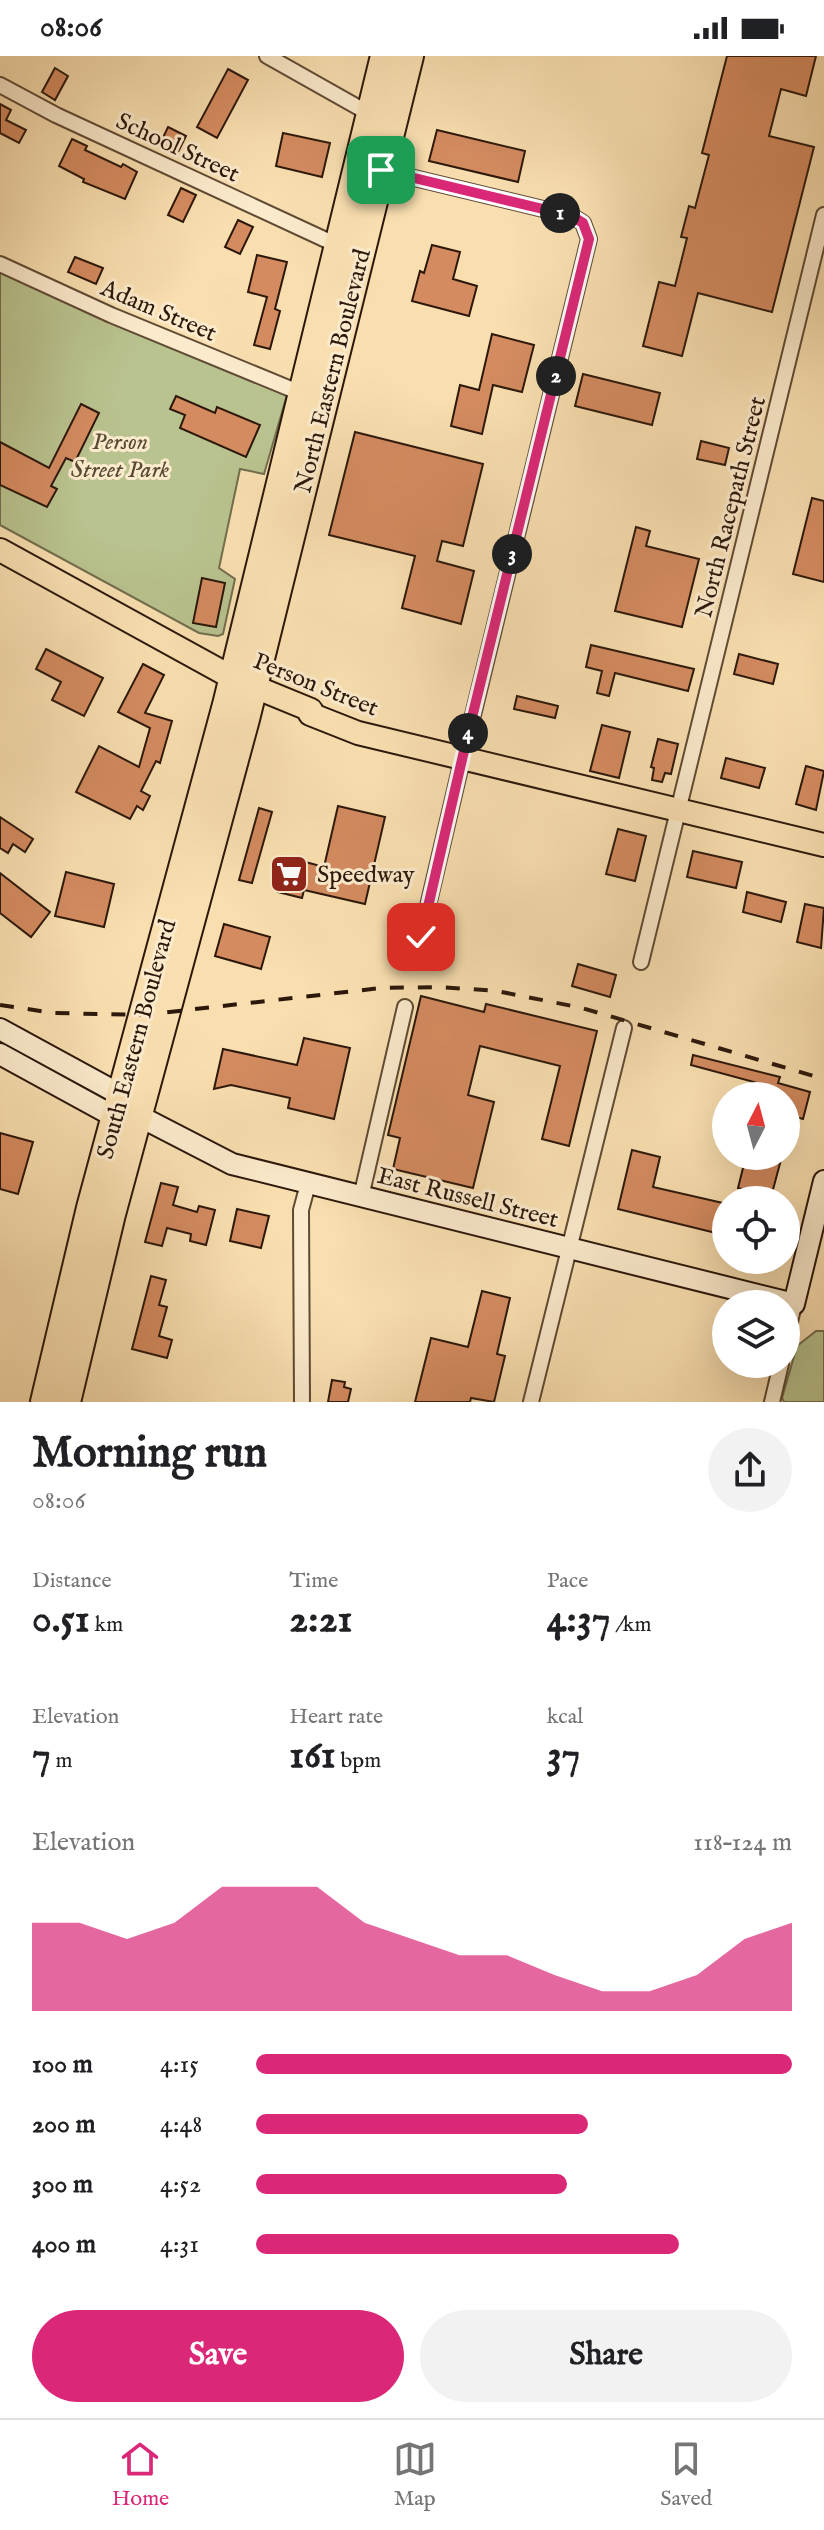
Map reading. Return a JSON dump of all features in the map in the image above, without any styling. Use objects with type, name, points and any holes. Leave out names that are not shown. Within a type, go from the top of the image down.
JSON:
[{"type":"highway","name":"North Eastern Boulevard","points":[[244,682],[303,394],[386,56]]},
{"type":"highway","points":[[381,170],[376,153],[388,100],[386,56]]},
{"type":"highway","name":"North Eastern Boulevard","points":[[244,682],[410,56]]},
{"type":"highway","name":"South Eastern Boulevard","points":[[44,1402],[90,1208],[125,1109],[244,682]]},
{"type":"highway","name":"South Eastern Boulevard","points":[[67,1402],[106,1237],[125,1109]]},
{"type":"main road","name":"Person Street","points":[[0,550],[244,682],[311,710],[310,714],[346,729],[824,845]]},
{"type":"street","points":[[267,56],[370,114]]},
{"type":"street","name":"School Street","points":[[0,85],[56,115],[339,246]]},
{"type":"street","points":[[381,170],[572,216],[587,228],[589,246],[417,953]]},
{"type":"street","name":"North Racepath Street","points":[[641,962],[824,215]]},
{"type":"street","name":"Adam Street","points":[[0,264],[111,315],[303,394]]},
{"type":"street","points":[[361,1197],[405,1007]]},
{"type":"street","points":[[531,1402],[624,1028]]},
{"type":"street","name":"East Russell Street","points":[[0,1029],[125,1109]]},
{"type":"street","name":"East Russell Street","points":[[0,1054],[125,1109],[232,1164],[738,1290]]},
{"type":"street","points":[[797,1290],[824,1181]]},
{"type":"street","points":[[302,1402],[301,1210],[308,1184]]},
{"type":"street","points":[[772,1402],[778,1378]]},
{"type":"green space","name":"Person Street Park","points":[[0,272],[287,395],[264,474],[240,469],[219,568],[235,579],[223,634],[199,633],[0,525]]},
{"type":"green space","points":[[816,1331],[824,1331],[824,1402],[784,1402],[782,1398],[788,1378],[800,1378],[800,1344]]},
{"type":"building","points":[[727,56],[816,56],[806,96],[781,89],[769,136],[814,147],[772,312],[698,293],[682,356],[643,346],[659,282],[675,286],[687,238],[681,237],[689,206],[695,208],[709,155],[702,153]]},
{"type":"building","points":[[55,68],[68,76],[55,100],[42,92]]},
{"type":"building","points":[[228,69],[248,80],[217,138],[197,127]]},
{"type":"building","points":[[0,104],[11,110],[6,120],[26,130],[19,143],[0,133]]},
{"type":"building","points":[[168,127],[186,136],[177,154],[159,146]]},
{"type":"building","points":[[437,130],[525,151],[518,182],[429,161]]},
{"type":"building","points":[[283,133],[330,143],[322,177],[276,166]]},
{"type":"building","points":[[72,139],[87,146],[85,150],[137,172],[125,199],[83,182],[84,179],[59,166]]},
{"type":"building","points":[[181,188],[196,195],[183,222],[168,215]]},
{"type":"building","points":[[238,220],[253,227],[240,254],[225,247]]},
{"type":"building","points":[[432,245],[460,252],[453,279],[477,286],[469,316],[412,301],[420,271],[424,273]]},
{"type":"building","points":[[257,255],[287,262],[275,309],[280,311],[270,349],[254,345],[267,297],[248,292]]},
{"type":"building","points":[[75,257],[103,268],[96,284],[68,272]]},
{"type":"building","points":[[492,334],[534,345],[522,392],[493,385],[482,434],[451,426],[460,385],[479,390]]},
{"type":"building","points":[[583,374],[660,393],[652,425],[575,406]]},
{"type":"building","points":[[176,396],[215,413],[217,407],[260,425],[246,457],[180,428],[185,415],[170,409]]},
{"type":"building","points":[[81,404],[99,413],[75,462],[66,458],[51,486],[57,489],[47,507],[0,485],[0,442],[49,468]]},
{"type":"building","points":[[355,432],[483,464],[463,546],[442,541],[437,561],[474,571],[461,624],[402,608],[415,556],[329,535]]},
{"type":"building","points":[[701,441],[729,448],[725,465],[697,459]]},
{"type":"building","points":[[812,498],[824,501],[824,582],[793,574]]},
{"type":"building","points":[[636,527],[650,531],[646,546],[699,559],[682,627],[615,611]]},
{"type":"building","points":[[202,578],[225,583],[216,627],[193,623]]},
{"type":"building","points":[[591,645],[694,669],[688,691],[615,673],[609,696],[597,693],[602,671],[586,667]]},
{"type":"building","points":[[46,649],[103,678],[84,716],[52,700],[61,682],[36,669]]},
{"type":"building","points":[[739,654],[778,664],[773,684],[734,674]]},
{"type":"building","points":[[143,664],[164,675],[145,713],[172,721],[160,763],[156,761],[141,791],[150,796],[143,810],[137,806],[130,819],[76,792],[99,746],[139,767],[150,728],[118,712]]},
{"type":"building","points":[[517,696],[558,706],[555,718],[514,709]]},
{"type":"building","points":[[602,725],[630,732],[619,778],[590,771]]},
{"type":"building","points":[[658,739],[678,744],[671,774],[665,773],[662,782],[652,780],[654,768],[651,767]]},
{"type":"building","points":[[726,758],[765,768],[759,788],[721,778]]},
{"type":"building","points":[[806,766],[824,771],[816,810],[796,804]]},
{"type":"building","points":[[338,806],[385,817],[365,904],[304,890],[302,898],[278,892],[287,857],[324,867]]},
{"type":"building","points":[[259,808],[272,812],[252,883],[239,880]]},
{"type":"building","points":[[0,817],[33,839],[25,852],[13,844],[8,853],[0,848]]},
{"type":"building","points":[[618,829],[646,836],[635,881],[606,874]]},
{"type":"building","points":[[693,851],[742,862],[736,888],[687,877]]},
{"type":"building","points":[[66,872],[114,884],[104,927],[55,916]]},
{"type":"building","points":[[0,873],[50,912],[31,937],[0,913]]},
{"type":"building","points":[[747,892],[786,902],[781,922],[743,912]]},
{"type":"building","points":[[805,904],[824,908],[821,948],[797,942]]},
{"type":"building","points":[[224,924],[270,937],[261,969],[215,956]]},
{"type":"building","points":[[578,964],[616,975],[610,997],[572,986]]},
{"type":"building","points":[[421,996],[484,1012],[486,1004],[597,1031],[569,1146],[542,1139],[560,1066],[480,1046],[468,1095],[494,1102],[473,1188],[393,1169],[400,1138],[388,1135]]},
{"type":"building","points":[[304,1038],[350,1048],[334,1119],[288,1108],[290,1098],[231,1085],[214,1089],[223,1049],[297,1065]]},
{"type":"building","points":[[693,1055],[780,1077],[778,1082],[754,1082],[691,1065]]},
{"type":"building","points":[[800,1089],[810,1092],[803,1119],[800,1118]]},
{"type":"building","points":[[0,1133],[33,1142],[18,1194],[0,1189]]},
{"type":"building","points":[[632,1150],[660,1157],[653,1187],[712,1200],[712,1232],[618,1209]]},
{"type":"building","points":[[742,1170],[778,1170],[774,1186],[738,1186]]},
{"type":"building","points":[[161,1183],[178,1187],[173,1205],[197,1212],[199,1206],[215,1210],[206,1245],[190,1241],[191,1234],[167,1228],[162,1246],[145,1242]]},
{"type":"building","points":[[237,1209],[269,1216],[261,1248],[230,1241]]},
{"type":"building","points":[[151,1276],[166,1280],[159,1305],[167,1307],[159,1336],[172,1340],[167,1358],[132,1349]]},
{"type":"building","points":[[482,1291],[510,1298],[497,1354],[505,1356],[494,1402],[471,1398],[470,1402],[415,1402],[431,1338],[468,1347]]},
{"type":"building","points":[[332,1380],[345,1382],[344,1387],[351,1389],[348,1402],[328,1402]]},
{"type":"railway","points":[[0,1005],[54,1013],[143,1015],[381,988],[440,987],[497,991],[582,1008],[824,1079]]},
{"type":"place","name":"Speedway","points":[[289,874]]},
{"type":"route","points":[[381,170],[572,216],[587,228],[589,239],[421,937]]}]
